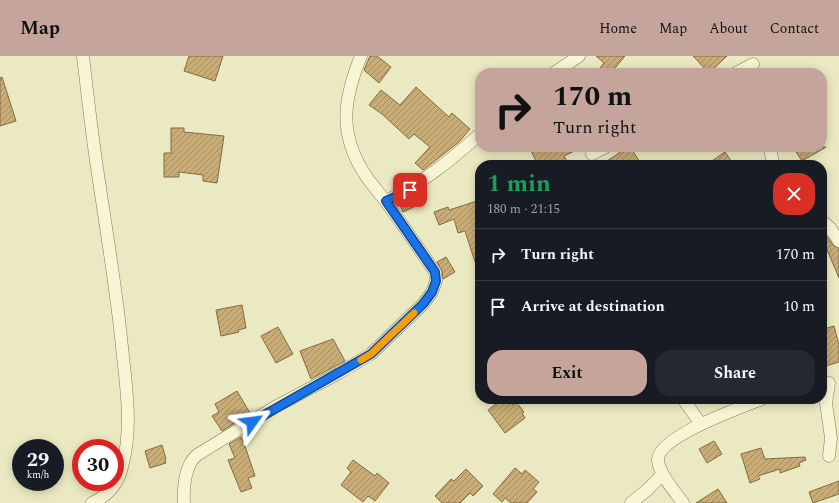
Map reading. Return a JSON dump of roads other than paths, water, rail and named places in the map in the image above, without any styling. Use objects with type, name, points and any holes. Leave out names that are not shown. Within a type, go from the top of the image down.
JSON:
[{"type":"street","points":[[82,56],[96,160],[118,302],[127,400],[127,435],[122,468],[116,483],[109,492],[92,503]]},
{"type":"street","points":[[184,503],[184,487],[189,465],[192,459],[275,407],[371,354],[423,304],[432,292],[436,281],[435,272],[386,201],[364,173],[351,147],[345,122],[347,98],[361,56]]},
{"type":"street","points":[[561,68],[579,56]]},
{"type":"street","points":[[386,201],[410,190],[434,174],[475,138]]},
{"type":"street","points":[[592,154],[596,152]]},
{"type":"street","points":[[827,225],[839,241]]},
{"type":"street","points":[[827,398],[830,382]]},
{"type":"street","points":[[687,404],[701,424]]},
{"type":"street","points":[[683,503],[658,464],[661,452],[670,444],[701,424],[746,404]]},
{"type":"street","points":[[826,404],[831,438],[829,456]]},
{"type":"street","points":[[631,503],[663,474]]}]
